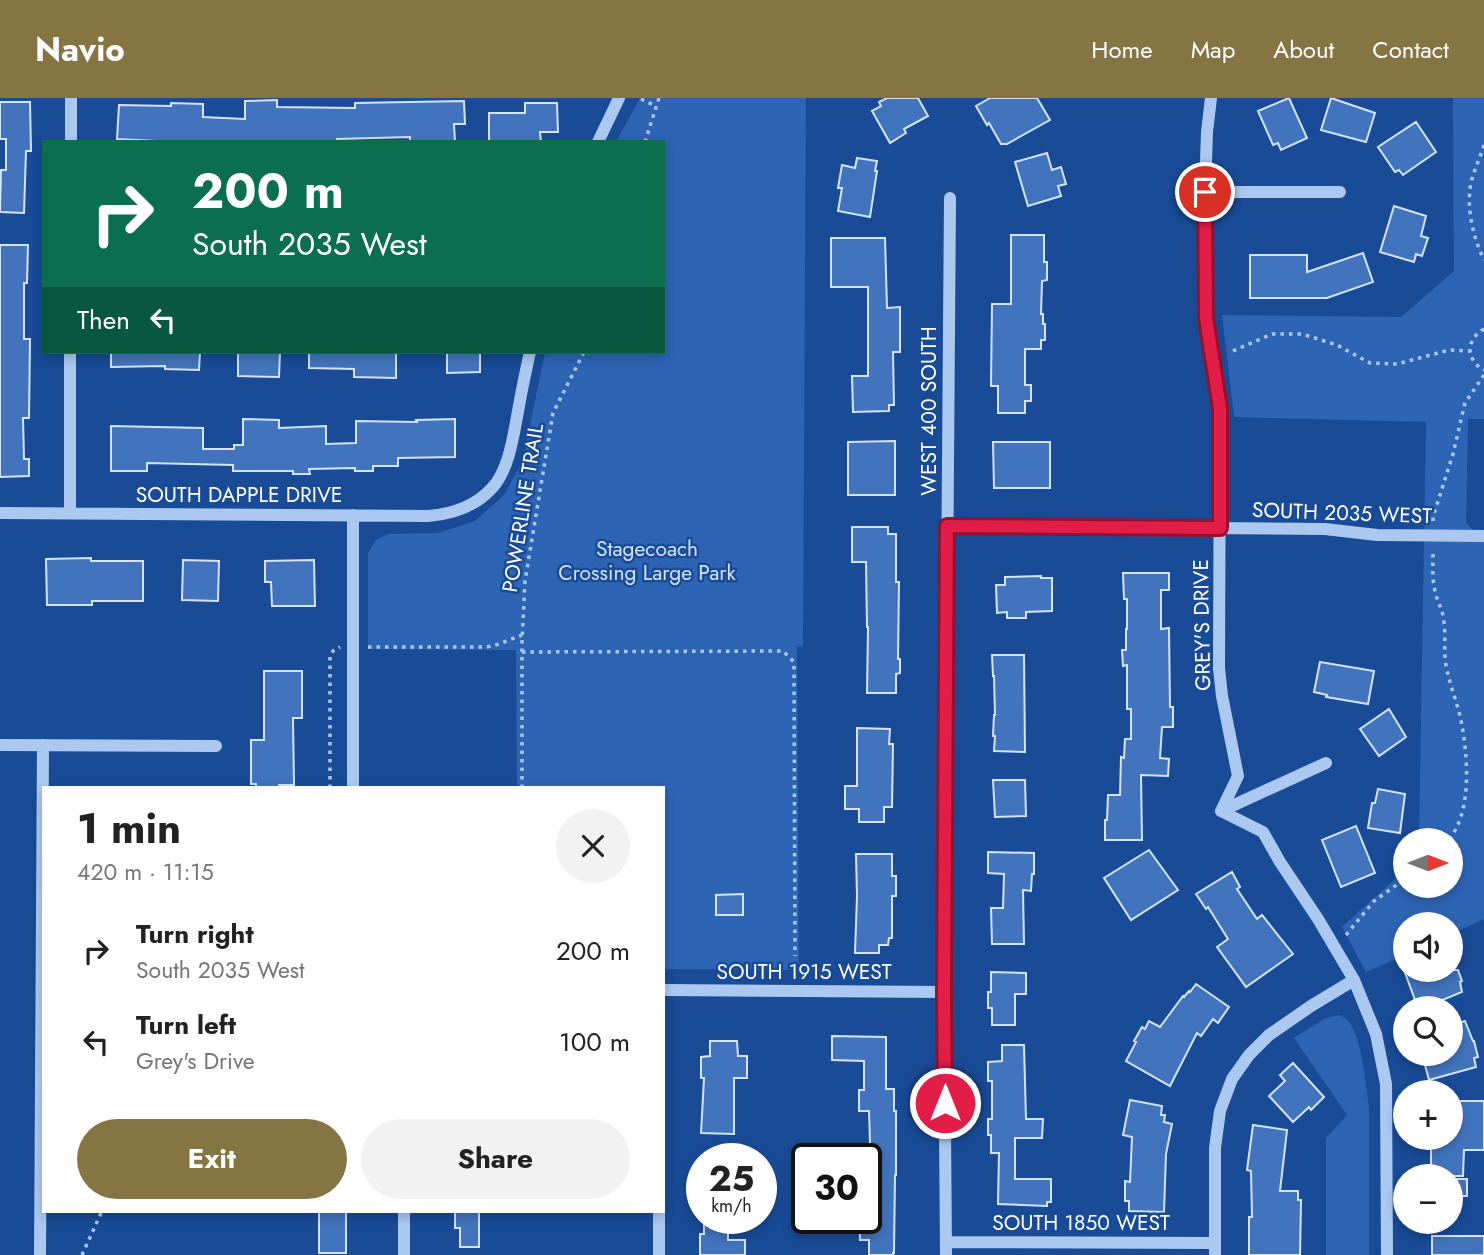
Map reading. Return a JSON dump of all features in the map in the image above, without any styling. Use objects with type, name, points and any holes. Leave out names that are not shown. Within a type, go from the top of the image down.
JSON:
[{"type":"street","points":[[71,98],[71,140]]},
{"type":"street","points":[[599,140],[620,98]]},
{"type":"street","name":"GREY'S DRIVE","points":[[1211,98],[1205,192],[1206,318],[1220,408],[1219,668],[1224,709],[1238,776],[1221,811]]},
{"type":"street","points":[[1205,192],[1340,192]]},
{"type":"street","name":"WEST 400 SOUTH","points":[[946,1249],[944,992],[950,198]]},
{"type":"street","points":[[70,513],[71,354]]},
{"type":"street","name":"SOUTH DAPPLE DRIVE","points":[[0,513],[446,515],[463,510],[493,488],[509,455],[530,354]]},
{"type":"street","points":[[352,515],[353,786]]},
{"type":"street","name":"SOUTH 2035 WEST","points":[[947,526],[1325,529],[1377,535],[1484,536]]},
{"type":"street","points":[[0,745],[216,746]]},
{"type":"street","points":[[43,745],[43,786]]},
{"type":"street","points":[[1221,811],[1326,763]]},
{"type":"street","points":[[1221,811],[1263,832],[1354,980],[1376,1034],[1387,1084],[1387,1255]]},
{"type":"street","points":[[1215,1249],[1215,1148],[1220,1111],[1232,1079],[1249,1055],[1269,1035],[1354,980]]},
{"type":"street","name":"SOUTH 1915 WEST","points":[[665,990],[944,992]]},
{"type":"street","points":[[40,1255],[42,1036]]},
{"type":"street","points":[[404,1213],[404,1255]]},
{"type":"street","points":[[659,1255],[660,1213]]},
{"type":"street","name":"SOUTH 1850 WEST","points":[[946,1249],[1215,1249]]},
{"type":"path","points":[[646,140],[659,98]]},
{"type":"path","points":[[640,99],[656,106]]},
{"type":"path","points":[[1484,145],[1471,184],[1469,207],[1484,260]]},
{"type":"path","points":[[1433,523],[1465,403],[1484,372],[1475,364],[1469,351],[1473,338],[1484,329]]},
{"type":"path","points":[[1233,351],[1272,334],[1302,334],[1337,345],[1370,363],[1396,364],[1450,350],[1469,351]]},
{"type":"path","name":"POWERLINE TRAIL","points":[[522,786],[522,635],[525,581],[553,413],[583,354]]},
{"type":"path","points":[[1433,554],[1435,594],[1444,622],[1446,669],[1462,728],[1465,760],[1463,814],[1456,828]]},
{"type":"path","points":[[330,786],[330,656],[337,648],[487,647],[522,635]]},
{"type":"path","points":[[522,652],[783,651],[794,662],[795,956]]},
{"type":"path","points":[[1346,935],[1374,901],[1393,887]]},
{"type":"path","points":[[82,1255],[101,1213]]},
{"type":"green space","name":"Stagecoach Crossing Large Park","points":[[640,98],[806,98],[803,646],[797,647],[799,970],[665,969],[665,786],[517,786],[516,650],[368,649],[368,553],[376,540],[388,534],[438,533],[475,521],[505,494],[523,459],[545,354],[665,354],[665,140],[617,140]]},
{"type":"green space","points":[[1453,98],[1484,98],[1484,419],[1468,419],[1466,523],[1484,541],[1484,919],[1463,929],[1463,912],[1393,912],[1393,960],[1366,972],[1342,927],[1393,881],[1393,898],[1463,898],[1463,828],[1419,828],[1426,422],[1234,417],[1222,315],[1401,317],[1454,271]]},
{"type":"green space","points":[[1339,1015],[1353,1027],[1367,1089],[1369,1255],[1326,1255],[1326,1138],[1347,1115],[1294,1038],[1326,1018]]},
{"type":"building","points":[[887,98],[918,98],[928,116],[904,129],[906,133],[890,143],[872,111],[881,106],[879,102]]},
{"type":"building","points":[[990,98],[1037,98],[1050,120],[1007,144],[1001,144],[976,106]]},
{"type":"building","points":[[1289,98],[1307,138],[1281,150],[1278,143],[1273,145],[1258,111]]},
{"type":"building","points":[[1331,98],[1375,113],[1366,142],[1321,130]]},
{"type":"building","points":[[277,100],[277,107],[355,108],[355,103],[464,101],[465,124],[454,124],[455,140],[410,140],[410,137],[337,140],[117,139],[119,105],[203,104],[203,117],[245,119],[245,101]]},
{"type":"building","points":[[0,102],[30,102],[31,151],[26,151],[24,213],[0,212],[1,170],[6,170],[6,139],[0,139]]},
{"type":"building","points":[[525,103],[557,103],[558,132],[540,132],[541,140],[489,140],[489,113],[525,113]]},
{"type":"building","points":[[1416,122],[1436,152],[1403,175],[1399,170],[1395,172],[1378,147]]},
{"type":"building","points":[[1047,153],[1052,170],[1061,167],[1066,184],[1058,186],[1061,196],[1028,206],[1015,162]]},
{"type":"building","points":[[857,158],[877,161],[870,217],[838,211],[842,165],[855,168]]},
{"type":"building","points":[[1394,206],[1426,216],[1421,236],[1428,238],[1422,256],[1416,254],[1414,262],[1380,252]]},
{"type":"building","points":[[1011,235],[1044,235],[1044,262],[1047,262],[1047,280],[1042,281],[1041,314],[1045,324],[1045,340],[1041,340],[1041,349],[1025,349],[1025,385],[1031,385],[1031,401],[1025,401],[1025,413],[998,413],[998,386],[991,386],[992,304],[1011,304]]},
{"type":"building","points":[[831,238],[885,238],[887,308],[900,307],[900,352],[893,352],[894,405],[889,405],[889,411],[853,412],[852,376],[868,376],[868,287],[831,287]]},
{"type":"building","points":[[0,245],[28,245],[27,283],[24,283],[24,339],[30,339],[29,418],[23,418],[24,459],[29,459],[29,476],[0,477]]},
{"type":"building","points":[[1363,253],[1373,282],[1327,298],[1250,298],[1250,255],[1307,255],[1307,272]]},
{"type":"building","points":[[111,354],[200,354],[199,370],[165,369],[165,366],[111,367]]},
{"type":"building","points":[[238,354],[280,354],[279,377],[238,376]]},
{"type":"building","points":[[309,354],[396,354],[396,378],[354,377],[354,369],[309,368]]},
{"type":"building","points":[[447,354],[480,354],[480,372],[447,373]]},
{"type":"building","points":[[243,419],[279,420],[279,428],[326,426],[326,444],[356,443],[356,421],[417,422],[416,420],[455,419],[455,457],[398,458],[398,466],[373,466],[373,471],[355,471],[355,468],[309,469],[310,474],[293,474],[293,471],[233,471],[233,465],[147,463],[147,471],[111,471],[111,426],[203,428],[203,449],[234,449],[234,445],[243,445]]},
{"type":"building","points":[[895,441],[895,495],[848,495],[848,442]]},
{"type":"building","points":[[993,442],[1050,442],[1050,488],[994,488]]},
{"type":"building","points":[[852,527],[888,527],[888,534],[896,534],[900,673],[896,674],[896,693],[867,693],[866,562],[852,562]]},
{"type":"building","points":[[91,558],[91,561],[143,561],[143,601],[92,601],[92,605],[47,605],[46,559]]},
{"type":"building","points":[[183,560],[219,561],[218,601],[182,600]]},
{"type":"building","points":[[314,560],[315,606],[272,606],[271,582],[265,582],[265,561]]},
{"type":"building","points":[[1123,573],[1169,573],[1169,590],[1161,590],[1161,629],[1169,628],[1170,707],[1173,707],[1173,727],[1162,727],[1160,758],[1169,759],[1168,776],[1141,775],[1142,840],[1105,840],[1108,795],[1120,795],[1121,757],[1124,758],[1125,739],[1131,739],[1131,709],[1127,709],[1127,665],[1123,666],[1122,650],[1126,650],[1127,629],[1127,599],[1124,599]]},
{"type":"building","points":[[1005,577],[1052,578],[1052,611],[1026,612],[1026,618],[1007,618],[1007,612],[997,613],[996,585],[1005,585]]},
{"type":"building","points":[[992,655],[1024,655],[1025,752],[994,751]]},
{"type":"building","points":[[1320,662],[1374,671],[1368,704],[1326,697],[1327,695],[1314,692]]},
{"type":"building","points":[[264,671],[302,671],[302,718],[293,718],[294,785],[251,784],[251,740],[264,740]]},
{"type":"building","points":[[1389,709],[1406,737],[1379,756],[1360,729]]},
{"type":"building","points":[[857,728],[890,729],[889,744],[893,744],[892,807],[884,807],[884,822],[859,822],[859,809],[845,809],[845,786],[857,786]]},
{"type":"building","points":[[993,780],[1025,780],[1026,816],[995,817]]},
{"type":"building","points":[[1378,789],[1405,794],[1401,828],[1393,828],[1393,832],[1368,828],[1372,803],[1375,803]]},
{"type":"building","points":[[1356,826],[1375,873],[1341,887],[1322,840]]},
{"type":"building","points":[[1149,850],[1178,890],[1131,920],[1104,878]]},
{"type":"building","points":[[988,852],[1034,853],[1031,891],[1023,890],[1024,944],[992,944],[991,908],[1003,908],[1004,874],[988,873]]},
{"type":"building","points":[[856,854],[892,854],[896,896],[892,896],[892,938],[889,938],[888,945],[879,945],[879,953],[855,953]]},
{"type":"building","points":[[1232,872],[1240,887],[1237,889],[1257,919],[1262,915],[1293,954],[1246,987],[1217,947],[1228,939],[1208,907],[1206,909],[1196,894]]},
{"type":"building","points":[[743,894],[743,915],[716,915],[716,895]]},
{"type":"building","points":[[991,972],[1026,973],[1026,994],[1015,994],[1015,1025],[992,1025],[992,1008],[988,1008]]},
{"type":"building","points":[[1408,982],[1460,982],[1462,992],[1452,996],[1414,996]]},
{"type":"building","points":[[1196,984],[1229,1007],[1218,1023],[1213,1019],[1201,1036],[1197,1033],[1170,1086],[1126,1061],[1142,1027],[1145,1029],[1149,1021],[1160,1027],[1183,996]]},
{"type":"building","points":[[1463,1022],[1474,1041],[1478,1057],[1474,1058],[1476,1067],[1429,1080],[1425,1066],[1463,1066]]},
{"type":"building","points":[[832,1036],[886,1037],[886,1089],[894,1089],[896,1111],[893,1255],[869,1255],[869,1240],[860,1240],[860,1234],[882,1234],[882,1143],[870,1143],[869,1111],[859,1111],[859,1090],[864,1090],[864,1061],[832,1060]]},
{"type":"building","points":[[710,1041],[737,1041],[738,1056],[747,1056],[747,1078],[734,1078],[734,1134],[701,1133],[704,1078],[701,1078],[701,1057],[710,1056]]},
{"type":"building","points":[[1002,1045],[1024,1045],[1026,1119],[1043,1119],[1042,1138],[1015,1138],[1015,1179],[1051,1179],[1051,1202],[1047,1202],[1047,1206],[998,1204],[999,1153],[991,1153],[991,1135],[988,1135],[988,1119],[992,1119],[992,1081],[988,1081],[988,1062],[1002,1061]]},
{"type":"building","points":[[1293,1063],[1324,1097],[1293,1122],[1269,1096],[1285,1081],[1280,1075]]},
{"type":"building","points":[[1130,1100],[1162,1106],[1161,1115],[1165,1115],[1164,1122],[1172,1124],[1166,1154],[1164,1212],[1129,1211],[1129,1201],[1125,1201],[1125,1181],[1130,1182],[1132,1137],[1123,1135]]},
{"type":"building","points":[[1463,1101],[1484,1101],[1484,1150],[1464,1150],[1463,1176],[1463,1164],[1431,1164],[1431,1150],[1463,1150]]},
{"type":"building","points":[[1253,1125],[1287,1130],[1280,1191],[1298,1191],[1298,1200],[1301,1200],[1300,1255],[1249,1255],[1251,1171],[1247,1170]]},
{"type":"building","points":[[1463,1179],[1467,1179],[1467,1196],[1463,1196]]},
{"type":"building","points":[[319,1213],[346,1213],[346,1253],[319,1253]]},
{"type":"building","points":[[455,1213],[479,1213],[479,1247],[460,1247],[460,1228],[455,1228]]},
{"type":"building","points":[[700,1234],[728,1234],[728,1240],[745,1240],[745,1255],[700,1255]]},
{"type":"building","points":[[1432,1236],[1484,1236],[1484,1255],[1432,1255]]},
{"type":"route","points":[[945,1103],[947,526],[1220,528],[1220,408],[1206,318],[1205,192]]}]
